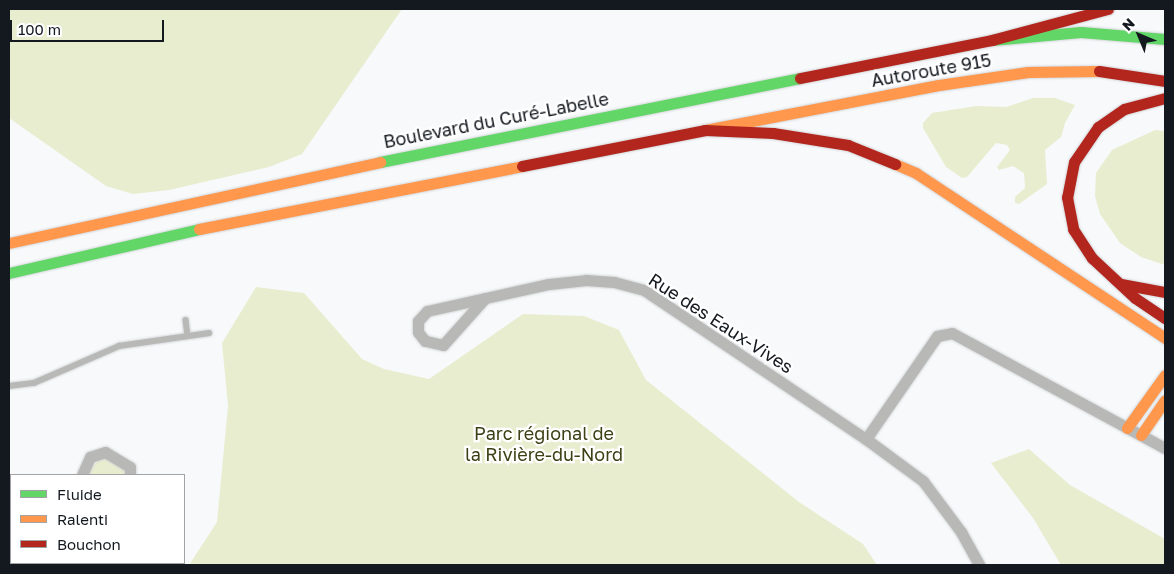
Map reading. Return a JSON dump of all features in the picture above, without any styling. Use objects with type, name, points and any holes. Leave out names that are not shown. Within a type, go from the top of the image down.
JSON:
[{"type":"main road","points":[[992,40],[1095,10],[1108,9]]},
{"type":"main road","name":"Autoroute 915","points":[[992,40],[1081,32],[1165,39]]},
{"type":"main road","name":"Boulevard du Curé-Labelle","points":[[9,243],[267,184],[992,40]]},
{"type":"main road","name":"Autoroute 915","points":[[705,130],[924,88],[1028,72],[1098,71],[1165,81]]},
{"type":"main road","points":[[1165,98],[1133,105],[1107,120],[1084,144],[1071,172],[1067,197],[1073,229],[1092,258],[1119,283],[1165,318]]},
{"type":"main road","points":[[9,273],[195,230],[705,130],[817,138],[890,160],[949,192],[1165,338]]},
{"type":"main road","points":[[1119,283],[1165,292]]},
{"type":"main road","points":[[1127,428],[1165,374]]},
{"type":"main road","points":[[1141,435],[1165,400]]},
{"type":"street","name":"Rue des Eaux-Vives","points":[[485,298],[443,345],[425,341],[418,332],[418,321],[427,311],[485,298],[549,284],[586,280],[644,290],[866,439],[923,481],[961,532],[979,565]]},
{"type":"street","points":[[866,439],[937,336],[952,333],[1165,448]]},
{"type":"street","points":[[82,474],[90,457],[105,452],[130,467],[130,474]]},
{"type":"lane","points":[[186,320],[188,336]]},
{"type":"lane","points":[[9,386],[34,383],[119,346],[209,333]]},
{"type":"green space","points":[[9,9],[402,9],[302,154],[269,167],[169,190],[133,194],[106,186],[9,118]]},
{"type":"green space","points":[[1033,98],[1055,98],[1075,105],[1065,123],[1061,137],[1045,150],[1047,184],[1019,204],[1015,203],[1015,197],[1025,188],[1024,173],[1013,166],[999,170],[997,167],[1010,150],[1007,145],[996,143],[967,177],[962,178],[946,167],[923,128],[923,123],[932,113],[976,106],[1006,107]]},
{"type":"green space","points":[[1155,130],[1165,131],[1165,265],[1141,257],[1120,243],[1100,214],[1095,196],[1096,173],[1112,150]]},
{"type":"green space","name":"Parc régional de la Rivière-du-Nord","points":[[256,287],[304,293],[362,359],[384,369],[429,379],[523,314],[584,316],[619,330],[646,380],[799,502],[863,544],[877,565],[189,565],[217,522],[228,406],[222,343]]},
{"type":"green space","points":[[1029,449],[1070,485],[1165,539],[1165,565],[1061,565],[1033,518],[991,463]]},
{"type":"green space","points":[[101,456],[125,466],[125,474],[88,474]]},
{"type":"traffic: fast","points":[[992,40],[1081,32],[1165,39]]},
{"type":"traffic: fast","points":[[380,162],[800,78]]},
{"type":"traffic: fast","points":[[9,273],[199,229]]},
{"type":"traffic: slow","points":[[705,130],[939,85],[1028,72],[1099,71]]},
{"type":"traffic: slow","points":[[9,243],[380,162]]},
{"type":"traffic: slow","points":[[895,164],[916,173],[1165,338]]},
{"type":"traffic: slow","points":[[199,229],[522,166]]},
{"type":"traffic: slow","points":[[1127,428],[1165,375]]},
{"type":"traffic: slow","points":[[1141,435],[1165,400]]},
{"type":"traffic: jam","points":[[800,78],[992,40],[1108,9]]},
{"type":"traffic: jam","points":[[1099,71],[1165,81]]},
{"type":"traffic: jam","points":[[1165,98],[1124,109],[1098,127],[1074,162],[1067,197],[1073,229],[1092,258],[1135,298],[1165,318]]},
{"type":"traffic: jam","points":[[522,166],[705,130],[773,133],[848,145],[895,164]]},
{"type":"traffic: jam","points":[[1121,284],[1165,292]]}]
